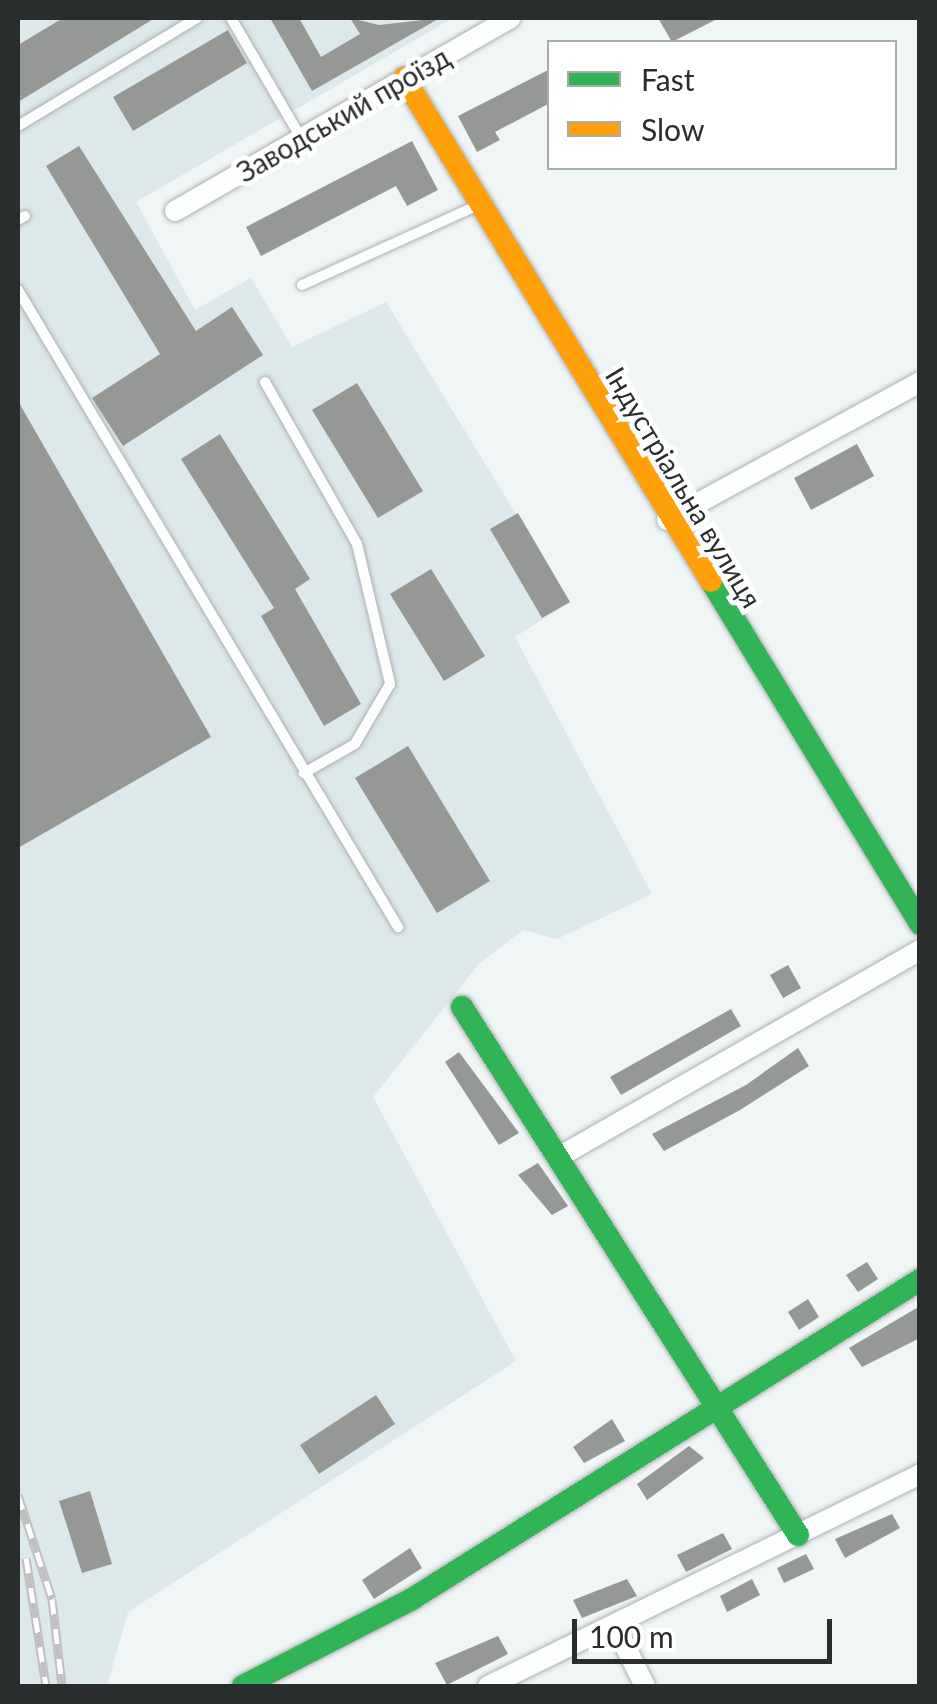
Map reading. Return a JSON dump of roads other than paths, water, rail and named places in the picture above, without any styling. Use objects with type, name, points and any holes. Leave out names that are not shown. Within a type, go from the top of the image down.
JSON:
[{"type":"street","name":"Заводський проїзд","points":[[175,211],[510,18]]},
{"type":"street","name":"Індустріальна вулиця","points":[[404,78],[667,520],[917,914]]},
{"type":"street","points":[[667,520],[920,382]]},
{"type":"street","points":[[557,1158],[920,950]]},
{"type":"street","points":[[462,1008],[720,1405],[798,1535]]},
{"type":"street","points":[[244,1686],[412,1599],[920,1280]]},
{"type":"street","points":[[488,1686],[920,1474]]},
{"type":"street","points":[[614,1626],[645,1686]]},
{"type":"lane","points":[[18,126],[197,18]]},
{"type":"lane","points":[[231,18],[301,138]]},
{"type":"lane","points":[[302,285],[478,205]]},
{"type":"lane","points":[[18,290],[398,927]]},
{"type":"lane","points":[[265,382],[357,544],[390,684],[355,744],[304,773]]},
{"type":"railway","points":[[18,1495],[52,1599],[62,1686]]},
{"type":"railway","points":[[26,1558],[46,1686]]}]
